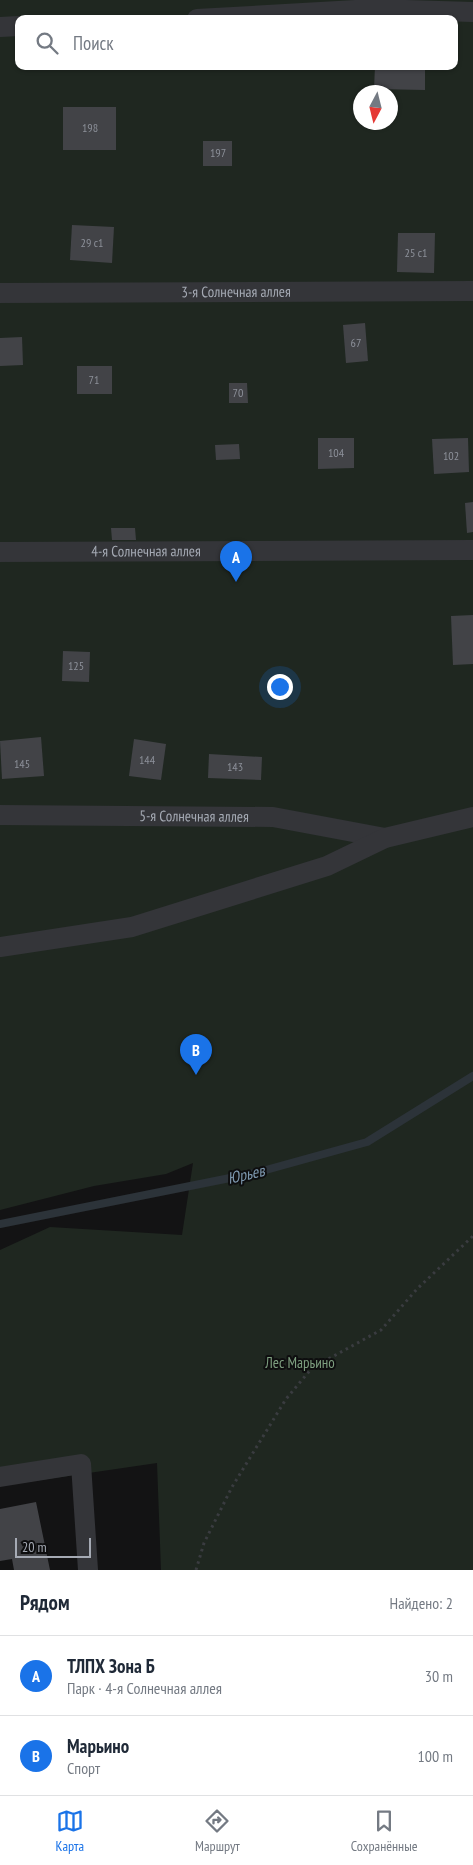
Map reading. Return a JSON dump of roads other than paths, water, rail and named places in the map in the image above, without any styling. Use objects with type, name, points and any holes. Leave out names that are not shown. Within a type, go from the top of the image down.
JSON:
[{"type":"street","points":[[267,15],[373,9],[473,12]]},
{"type":"street","points":[[0,27],[15,26]]},
{"type":"street","name":"3-я Солнечная аллея","points":[[0,292],[473,292]]},
{"type":"street","name":"4-я Солнечная аллея","points":[[0,552],[473,550]]},
{"type":"street","name":"5-я Солнечная аллея","points":[[0,815],[273,817],[385,838]]},
{"type":"street","points":[[0,947],[132,927],[328,866],[385,838],[473,817]]},
{"type":"street","points":[[0,1477],[81,1464],[88,1570]]},
{"type":"waterway","name":"Юрьев","points":[[0,1224],[255,1173],[367,1142],[473,1076]]},
{"type":"place","name":"ТЛПХ Зона Б","points":[[236,582]]},
{"type":"place","name":"Марьино","points":[[196,1075]]},
{"type":"park label","name":"Лес Марьино","points":[[300,1363]]}]
